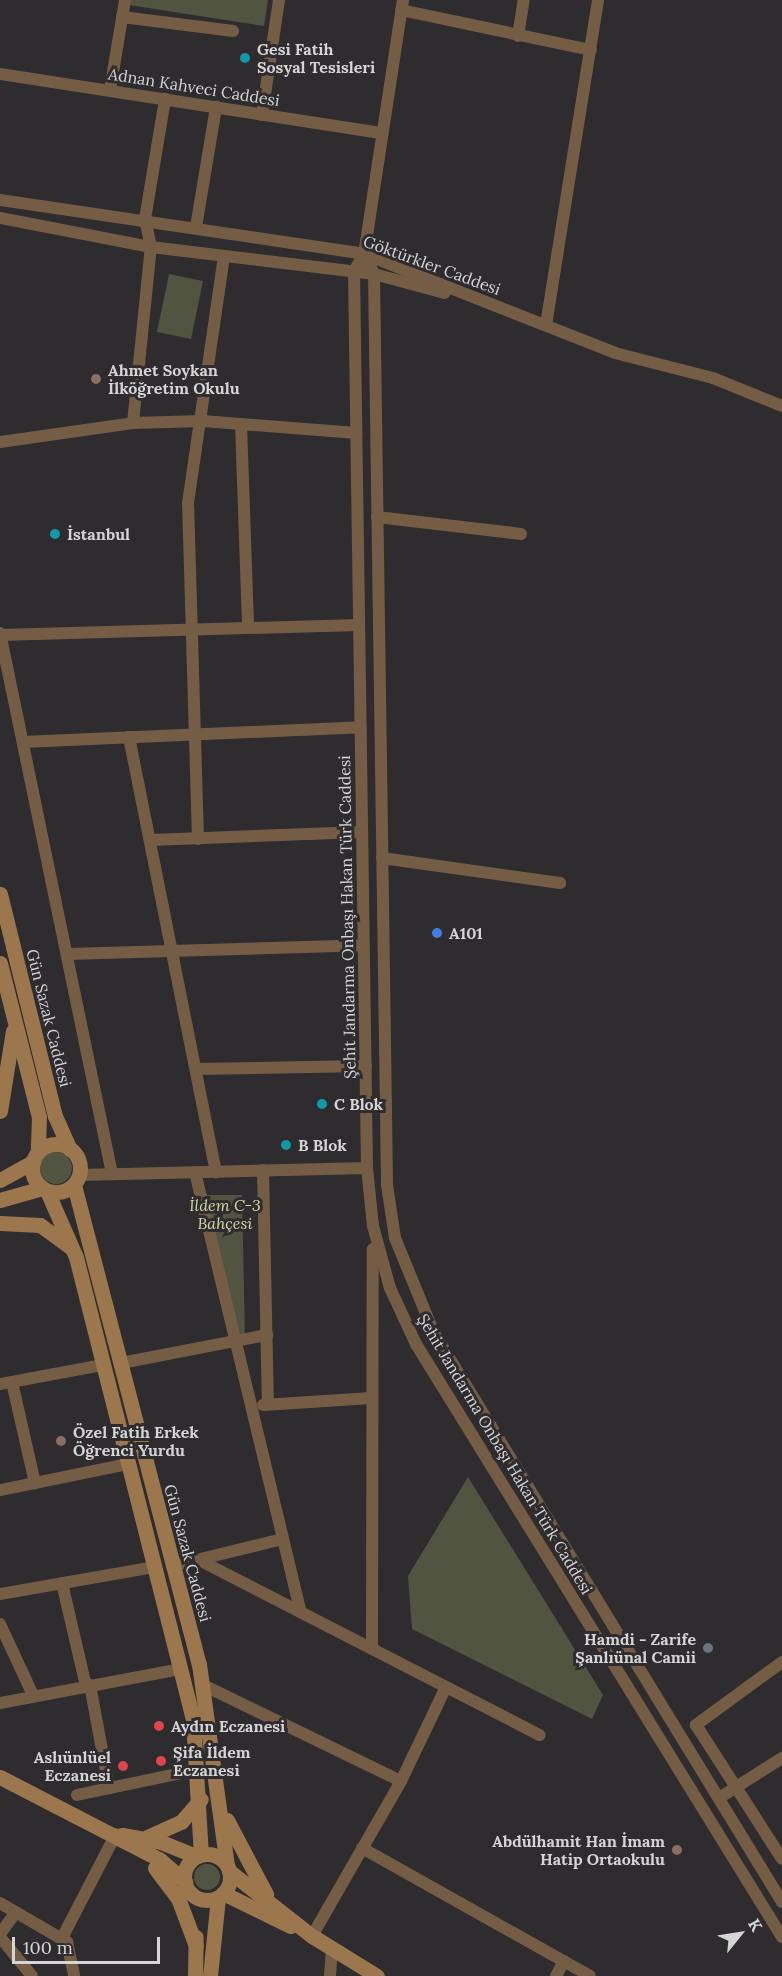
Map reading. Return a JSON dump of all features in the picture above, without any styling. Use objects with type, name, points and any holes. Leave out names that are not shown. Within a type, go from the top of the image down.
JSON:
[{"type":"street","points":[[110,90],[125,0]]},
{"type":"street","points":[[262,115],[279,0]]},
{"type":"street","points":[[518,36],[525,0]]},
{"type":"street","points":[[546,325],[598,0]]},
{"type":"street","points":[[354,271],[364,255],[402,5],[518,36],[591,50]]},
{"type":"street","points":[[122,17],[233,32]]},
{"type":"street","name":"Adnan Kahveci Caddesi","points":[[0,75],[382,133]]},
{"type":"street","points":[[133,423],[151,247],[145,219],[165,99]]},
{"type":"street","points":[[196,227],[216,107]]},
{"type":"street","name":"Göktürkler Caddesi","points":[[0,200],[145,219],[364,255],[514,312]]},
{"type":"street","name":"Göktürkler Caddesi","points":[[0,218],[151,247],[374,274],[514,312]]},
{"type":"street","name":"Şehit Jandarma Onbaşı Hakan Türk Caddesi","points":[[364,255],[374,274],[387,1185],[407,1275],[438,1341],[782,1902]]},
{"type":"street","points":[[198,838],[188,503],[203,421],[224,257]]},
{"type":"street","name":"Şehit Jandarma Onbaşı Hakan Türk Caddesi","points":[[354,271],[367,1168],[373,1226],[390,1288],[416,1344],[782,1937]]},
{"type":"street","points":[[514,312],[615,353],[713,378],[782,406]]},
{"type":"street","points":[[0,442],[133,423],[203,421],[357,433]]},
{"type":"street","points":[[241,424],[248,628]]},
{"type":"street","points":[[377,517],[521,534]]},
{"type":"street","points":[[112,1174],[0,634],[359,625]]},
{"type":"street","points":[[23,742],[361,727]]},
{"type":"street","points":[[129,738],[174,950],[216,1172]]},
{"type":"street","points":[[151,840],[362,832]]},
{"type":"street","points":[[382,858],[560,883]]},
{"type":"street","name":"Gün Sazak Caddesi","points":[[0,894],[55,1116],[70,1149]]},
{"type":"street","points":[[68,954],[364,945]]},
{"type":"street","name":"Gün Sazak Caddesi","points":[[0,963],[39,1117],[36,1157]]},
{"type":"street","points":[[0,1111],[14,1016]]},
{"type":"street","points":[[196,1069],[366,1066]]},
{"type":"street","points":[[0,1180],[54,1144],[70,1149],[78,1158],[77,1180]]},
{"type":"street","points":[[36,1157],[45,1189],[74,1250],[180,1669],[200,1769],[199,1855],[187,1865],[196,1946],[195,1976]]},
{"type":"street","points":[[0,1200],[77,1180],[112,1174],[367,1168]]},
{"type":"street","points":[[263,1170],[268,1404]]},
{"type":"street","points":[[195,1172],[301,1612]]},
{"type":"street","name":"Gün Sazak Caddesi","points":[[77,1180],[120,1364],[203,1684],[228,1868]]},
{"type":"street","points":[[0,1223],[40,1225],[74,1250]]},
{"type":"street","points":[[372,1649],[373,1226]]},
{"type":"street","points":[[120,1364],[267,1335]]},
{"type":"street","points":[[35,1483],[6,1383],[103,1365]]},
{"type":"street","points":[[251,1405],[372,1398]]},
{"type":"street","points":[[0,1490],[128,1464]]},
{"type":"street","points":[[172,1566],[283,1539]]},
{"type":"street","points":[[199,1560],[540,1735]]},
{"type":"street","points":[[0,1594],[154,1567]]},
{"type":"street","points":[[62,1583],[88,1686],[109,1788]]},
{"type":"street","points":[[0,1624],[33,1695]]},
{"type":"street","points":[[782,1662],[698,1722],[699,1734],[782,1859]]},
{"type":"street","points":[[0,1703],[180,1669]]},
{"type":"street","points":[[203,1684],[401,1781]]},
{"type":"street","points":[[312,1935],[401,1781],[446,1687]]},
{"type":"street","points":[[719,1798],[782,1758]]},
{"type":"street","points":[[77,1795],[200,1769]]},
{"type":"street","points":[[0,1778],[116,1834],[159,1859],[188,1887],[207,1900],[221,1895],[312,1935]]},
{"type":"street","points":[[219,1793],[248,1867],[291,1920]]},
{"type":"street","points":[[146,1838],[181,1822],[201,1799]]},
{"type":"street","points":[[116,1834],[146,1838],[199,1855],[213,1854],[291,1920],[377,1976]]},
{"type":"street","points":[[62,1938],[116,1834]]},
{"type":"street","points":[[116,1834],[170,1883],[196,1946]]},
{"type":"street","points":[[362,1848],[590,1976]]},
{"type":"street","points":[[210,1976],[221,1895],[228,1868]]},
{"type":"street","points":[[0,1903],[62,1938],[74,1976]]},
{"type":"street","points":[[16,1912],[0,1936],[32,1976]]},
{"type":"street","points":[[330,1976],[332,1948]]},
{"type":"street","points":[[556,1976],[564,1961]]},
{"type":"green space","points":[[130,0],[268,0],[264,26],[129,5]]},
{"type":"green space","points":[[169,274],[203,281],[191,339],[157,332]]},
{"type":"green space","points":[[56,1152],[67,1157],[72,1168],[67,1179],[56,1184],[45,1179],[40,1168],[45,1157]]},
{"type":"green space","name":"İldem C-3 Bahçesi","points":[[202,1195],[242,1195],[245,1338],[237,1339]]},
{"type":"green space","points":[[468,1477],[603,1695],[592,1719],[412,1629],[408,1576]]},
{"type":"green space","points":[[207,1864],[216,1868],[220,1877],[216,1886],[207,1890],[198,1886],[194,1877],[198,1868]]},
{"type":"place","name":"Gesi Fatih Sosyal Tesisleri","points":[[245,58]]},
{"type":"place","name":"Ahmet Soykan İlköğretim Okulu","points":[[96,379]]},
{"type":"place","name":"İstanbul","points":[[55,534]]},
{"type":"place","name":"A101","points":[[437,933]]},
{"type":"place","name":"C Blok","points":[[322,1104]]},
{"type":"place","name":"B Blok","points":[[286,1145]]},
{"type":"place","name":"Özel Fatih Erkek Öğrenci Yurdu","points":[[61,1441]]},
{"type":"place","name":"Hamdi - Zarife Şanlıünal Camii","points":[[708,1648]]},
{"type":"place","name":"Aydın Eczanesi","points":[[159,1726]]},
{"type":"place","name":"Şifa İldem Eczanesi","points":[[161,1761]]},
{"type":"place","name":"Aslıünlüel Eczanesi","points":[[123,1766]]},
{"type":"place","name":"Abdülhamit Han İmam Hatip Ortaokulu","points":[[677,1850]]}]
